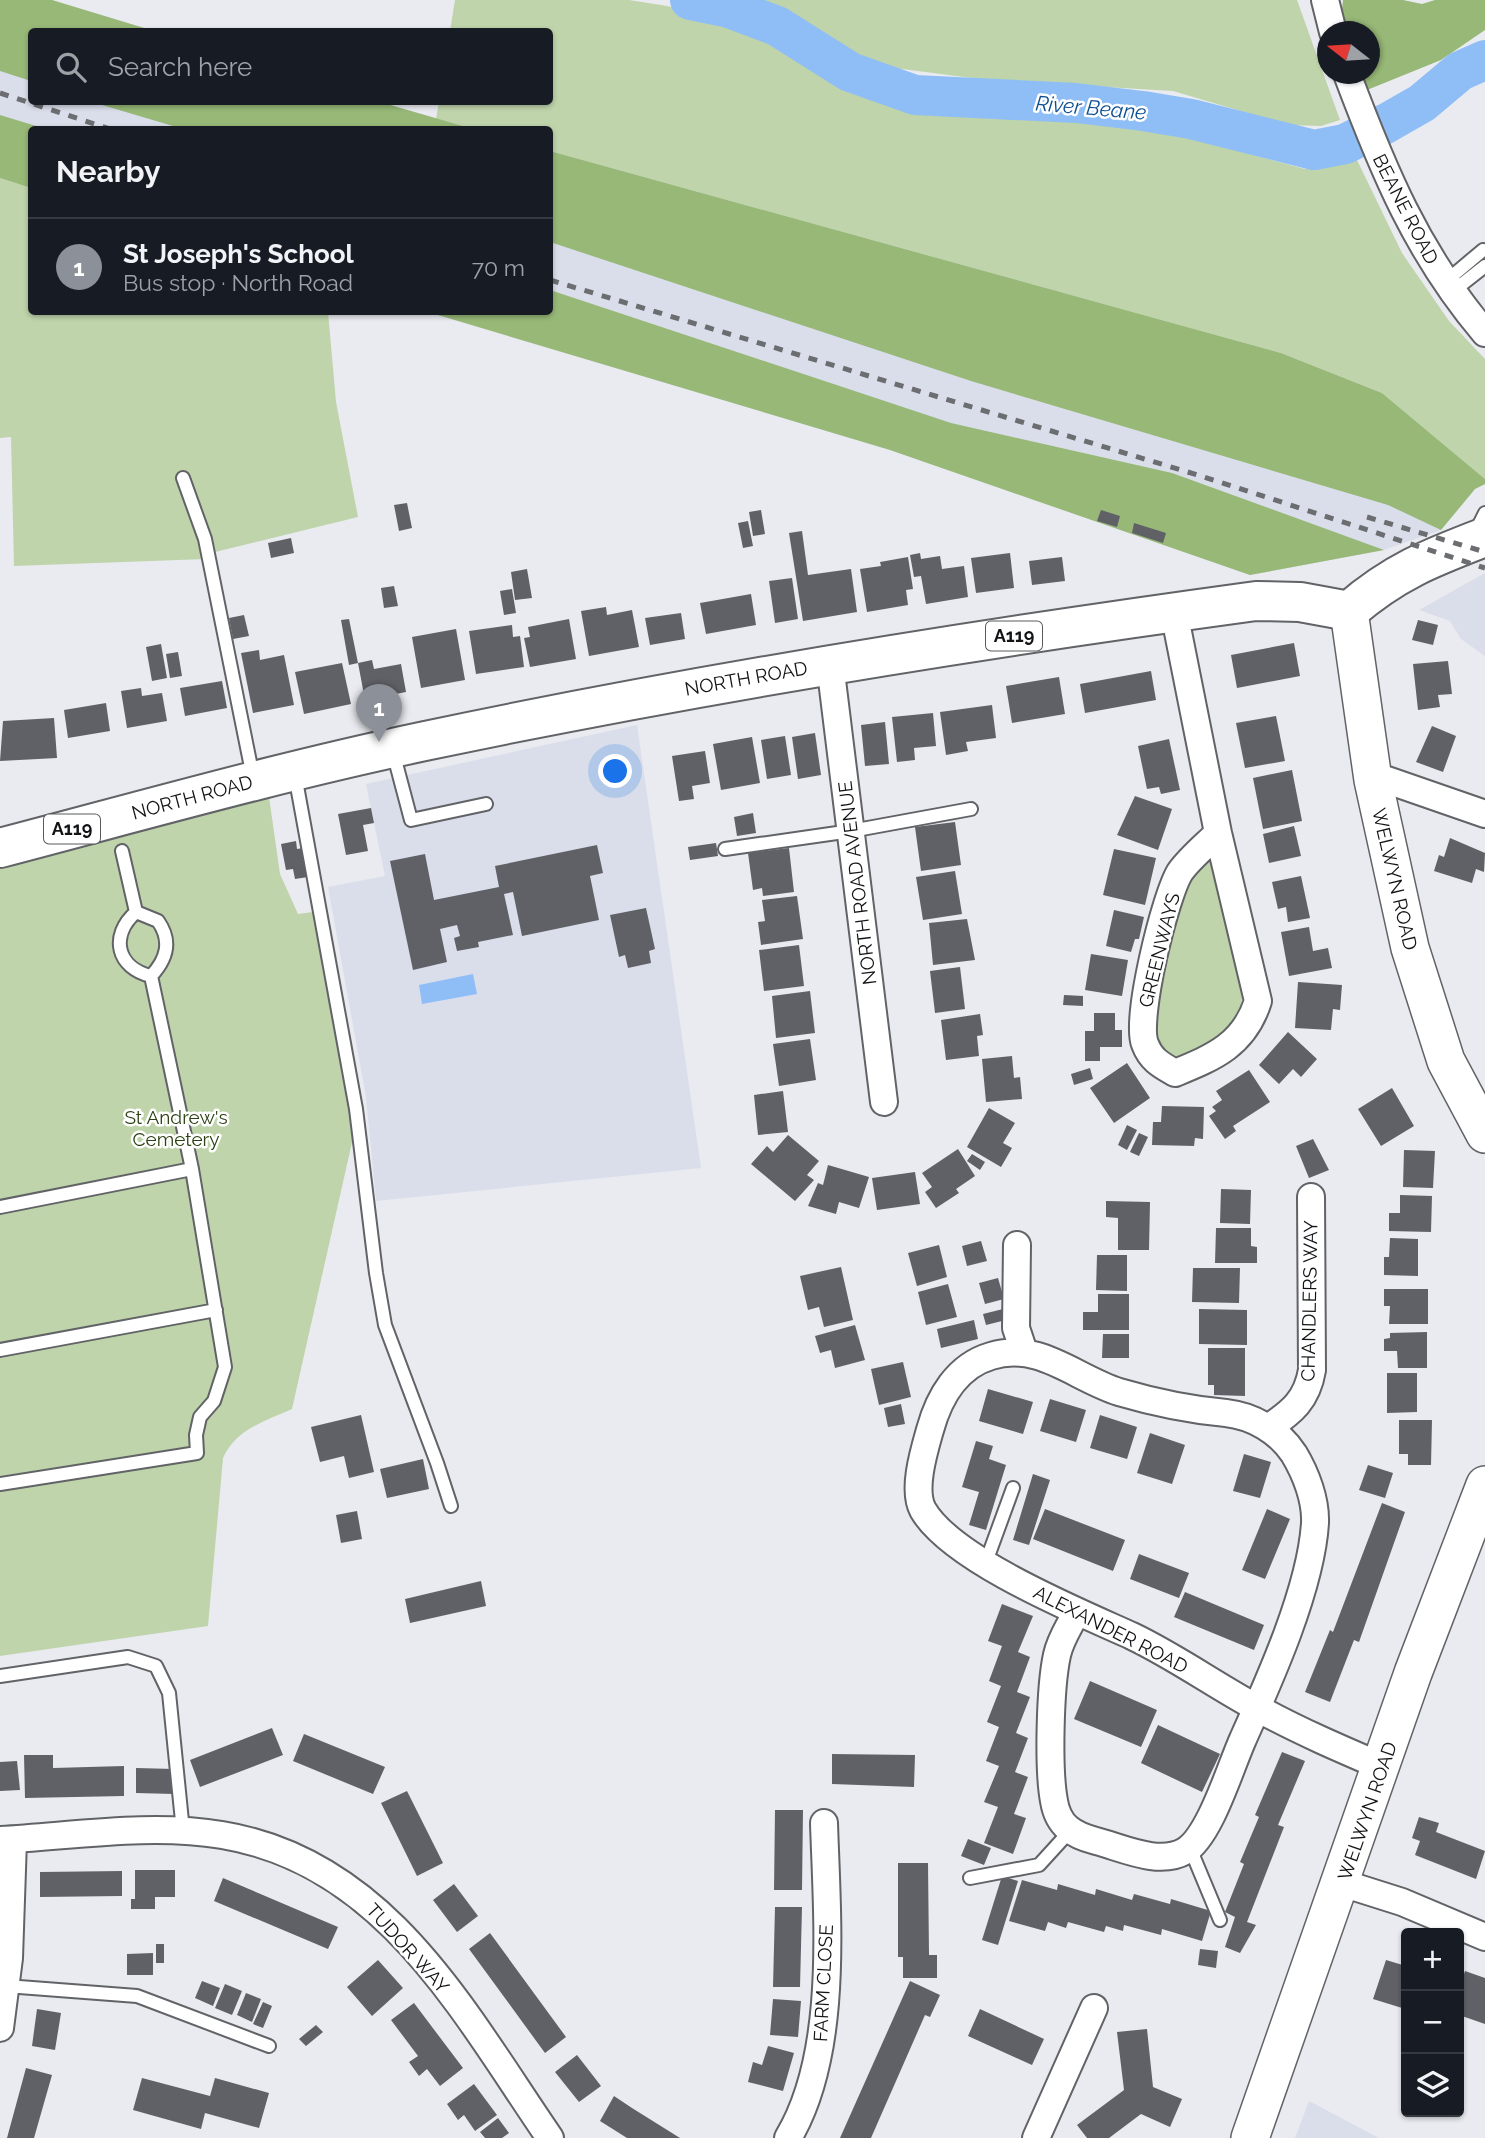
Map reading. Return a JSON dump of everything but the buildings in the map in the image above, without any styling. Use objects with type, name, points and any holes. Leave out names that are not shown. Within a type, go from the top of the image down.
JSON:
[{"type":"main road","points":[[1349,611],[1381,583],[1480,531]]},
{"type":"main road","name":"NORTH ROAD","points":[[0,848],[253,780],[392,748],[680,690],[830,664],[1256,601],[1300,602],[1349,611]]},
{"type":"main road","name":"WELWYN ROAD","points":[[1349,611],[1373,780],[1410,948],[1446,1061],[1485,1134]]},
{"type":"main road","name":"WELWYN ROAD","points":[[1250,2138],[1383,1767],[1413,1673],[1485,1485]]},
{"type":"street","points":[[1325,0],[1330,21]]},
{"type":"street","name":"BEANE ROAD","points":[[1351,84],[1380,160],[1413,232],[1449,287],[1485,333]]},
{"type":"street","name":"GREENWAYS","points":[[1174,612],[1218,833],[1258,1002],[1251,1023],[1232,1044],[1206,1060],[1175,1073],[1154,1062],[1144,1043],[1141,1019],[1145,996],[1180,873],[1218,833]]},
{"type":"street","name":"NORTH ROAD AVENUE","points":[[830,664],[884,1102]]},
{"type":"street","points":[[1373,780],[1387,780],[1485,814]]},
{"type":"street","name":"CHANDLERS WAY","points":[[1268,1428],[1301,1403],[1309,1388],[1311,1198]]},
{"type":"street","points":[[1017,1245],[1016,1328],[1024,1352],[1046,1357],[1117,1391],[1243,1415],[1268,1428],[1287,1443],[1301,1466],[1312,1496],[1315,1521],[1299,1597],[1257,1708],[1200,1838],[1177,1855],[1158,1857],[1070,1831],[1058,1816],[1054,1800],[1051,1755],[1057,1652],[1076,1614]]},
{"type":"street","name":"ALEXANDER ROAD","points":[[1024,1352],[994,1355],[975,1362],[954,1379],[940,1401],[929,1430],[918,1498],[923,1509],[948,1539],[1076,1614],[1133,1637],[1305,1734],[1383,1767]]},
{"type":"street","name":"FARM CLOSE","points":[[788,2138],[813,2085],[820,2046],[827,1931],[824,1823]]},
{"type":"street","name":"TUDOR WAY","points":[[7,1840],[183,1831],[222,1835],[270,1846],[308,1860],[338,1878],[374,1907],[411,1945],[472,2022],[550,2138]]},
{"type":"street","points":[[0,2028],[6,1986],[7,1840]]},
{"type":"street","points":[[1342,1883],[1402,1902],[1485,1937]]},
{"type":"street","points":[[1036,2138],[1094,2008]]},
{"type":"lane","points":[[1449,287],[1483,250]]},
{"type":"lane","points":[[1449,287],[1485,266]]},
{"type":"lane","points":[[183,478],[205,539],[253,780]]},
{"type":"lane","points":[[392,748],[411,820],[486,803]]},
{"type":"lane","points":[[294,771],[356,1109],[385,1325],[438,1462],[451,1506]]},
{"type":"lane","points":[[725,849],[850,831],[971,809]]},
{"type":"lane","points":[[122,851],[136,912]]},
{"type":"lane","points":[[0,1484],[197,1453],[195,1436],[201,1417],[214,1401],[225,1367],[192,1169],[151,976],[166,955],[167,942],[158,921],[136,912]]},
{"type":"lane","points":[[136,912],[124,927],[121,947],[124,962],[131,970],[151,976]]},
{"type":"lane","points":[[0,1207],[192,1169]]},
{"type":"lane","points":[[0,1350],[216,1310]]},
{"type":"lane","points":[[986,1562],[1013,1488]]},
{"type":"lane","points":[[0,1676],[128,1657],[156,1666],[169,1693],[183,1831]]},
{"type":"lane","points":[[970,1878],[1039,1865],[1070,1831]]},
{"type":"lane","points":[[1189,1848],[1220,1920]]},
{"type":"lane","points":[[6,1986],[137,1996],[269,2046]]},
{"type":"shaded area","points":[[0,0],[52,0],[144,28],[28,28],[28,105],[390,105],[463,126],[28,126],[28,187],[0,178]]},
{"type":"shaded area","points":[[553,152],[1057,291],[1485,479],[1485,484],[1475,489],[1441,530],[1384,550],[1250,575],[890,450],[438,315],[553,315]]},
{"type":"shaded area","points":[[1485,573],[1485,656],[1461,639],[1450,621],[1419,610]]},
{"type":"shaded area","points":[[637,725],[701,1168],[376,1201],[366,1097],[328,887],[385,876],[366,784]]},
{"type":"shaded area","points":[[1309,2101],[1379,2138],[1295,2138]]},
{"type":"green space","points":[[0,0],[52,0],[144,28],[28,28],[28,80],[0,71]]},
{"type":"green space","points":[[455,0],[629,0],[667,6],[735,23],[763,35],[845,86],[883,101],[918,108],[1035,116],[1075,114],[1187,137],[1305,169],[1357,160],[1402,253],[1449,321],[1485,359],[1485,479],[1382,393],[1281,353],[553,152],[553,126],[462,126],[436,119],[438,105],[553,105],[553,28],[450,28]]},
{"type":"green space","points":[[745,0],[1297,0],[1317,56],[1317,84],[1327,84],[1340,120],[1321,126],[1288,125],[1173,91],[987,80],[856,63],[787,18]]},
{"type":"green space","points":[[1343,0],[1403,0],[1422,4],[1435,0],[1485,0],[1485,30],[1441,60],[1367,90],[1365,84],[1380,84],[1380,21],[1342,21]]},
{"type":"green space","points":[[102,105],[390,105],[463,126],[173,126]]},
{"type":"green space","points":[[0,115],[36,126],[28,126],[28,187],[0,178]]},
{"type":"green space","points":[[553,152],[1281,353],[1382,393],[1485,479],[1485,484],[1475,489],[1441,530],[1388,505],[971,381],[553,243]]},
{"type":"green space","points":[[0,178],[28,187],[28,315],[328,315],[336,402],[358,517],[215,552],[206,559],[14,566],[11,437],[0,438]]},
{"type":"green space","points":[[553,291],[951,423],[1172,473],[1384,550],[1250,575],[890,450],[438,315],[553,315]]},
{"type":"green space","name":"St Andrew's Cemetery","points":[[269,797],[280,874],[298,914],[313,912],[355,1129],[292,1409],[243,1433],[223,1458],[208,1626],[0,1656],[0,857]]},
{"type":"green space","points":[[1210,861],[1239,969],[1241,1010],[1231,1030],[1211,1045],[1182,1060],[1162,1056],[1151,1035],[1153,1004],[1179,905],[1192,871]]},
{"type":"water","points":[[473,974],[477,994],[422,1004],[419,985]]},
{"type":"waterway","name":"River Beane","points":[[690,0],[729,8],[777,26],[850,72],[915,95],[1076,103],[1143,111],[1191,119],[1314,150],[1345,144],[1387,123],[1422,103],[1460,71],[1485,60]]},
{"type":"railway","points":[[0,93],[28,102]]},
{"type":"railway","points":[[37,105],[101,126]]},
{"type":"railway","points":[[553,281],[1201,476],[1485,568]]},
{"type":"railway","points":[[1367,517],[1485,552]]},
{"type":"place","name":"St Joseph's School","points":[[379,742]]}]
